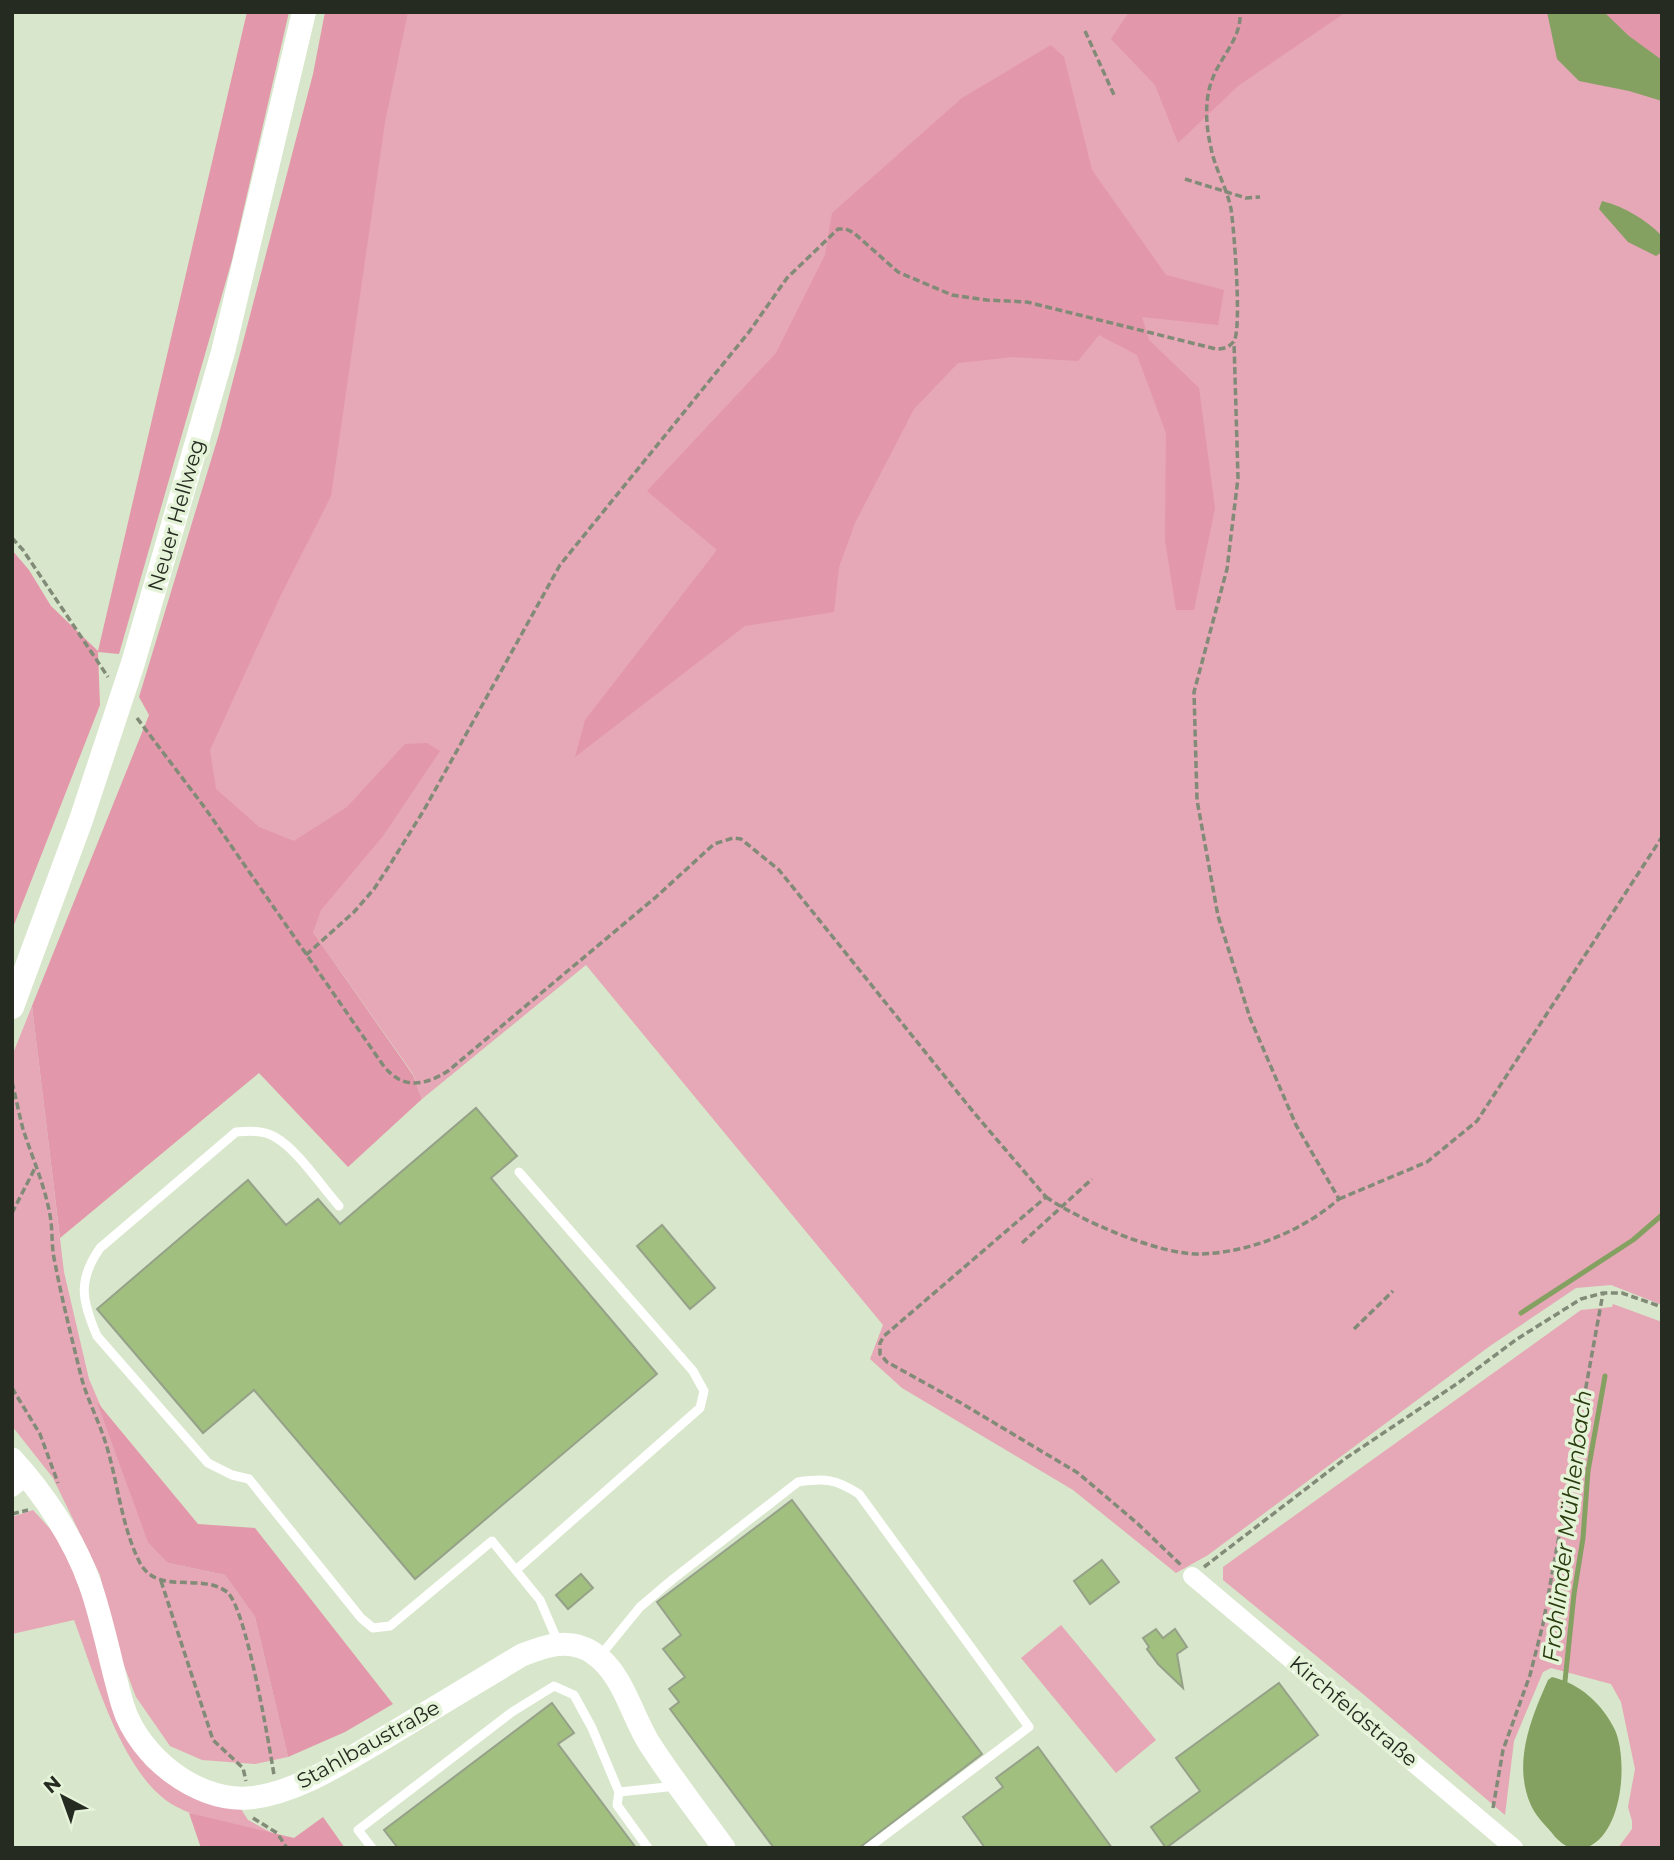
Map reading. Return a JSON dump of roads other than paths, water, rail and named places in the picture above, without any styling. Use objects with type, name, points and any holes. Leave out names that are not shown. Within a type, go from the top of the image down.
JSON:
[{"type":"main road","name":"Neuer Hellweg","points":[[12,1007],[81,820],[136,650],[223,352],[304,12]]},
{"type":"street","name":"Stahlbaustraße","points":[[17,1474],[71,1541],[89,1580],[124,1710],[135,1732],[163,1765],[182,1780],[203,1791],[247,1798],[299,1785],[367,1749],[522,1655],[546,1645],[559,1644]]},
{"type":"street","name":"Kirchfeldstraße","points":[[1192,1576],[1514,1848]]},
{"type":"street","points":[[559,1644],[581,1647],[598,1658],[623,1688],[649,1743],[724,1848]]},
{"type":"lane","points":[[339,1206],[292,1152],[274,1136],[253,1131],[236,1132],[95,1254],[85,1274],[83,1293],[97,1336],[208,1463],[232,1475],[248,1479],[361,1618],[373,1628],[390,1626],[492,1541],[540,1600],[559,1644]]},
{"type":"lane","points":[[516,1570],[700,1408],[704,1391],[693,1371],[519,1172]]},
{"type":"lane","points":[[598,1658],[640,1607],[673,1578],[798,1482],[821,1479],[842,1483],[859,1494],[1030,1727],[868,1848]]},
{"type":"lane","points":[[372,1848],[358,1830],[512,1712],[554,1685],[575,1695],[619,1792],[617,1805],[648,1848]]},
{"type":"lane","points":[[619,1792],[679,1785]]},
{"type":"waterway","points":[[1521,1313],[1633,1240],[1662,1215]]},
{"type":"waterway","name":"Frohlinder Mühlenbach","points":[[1565,1681],[1583,1538],[1588,1471],[1605,1376]]}]
